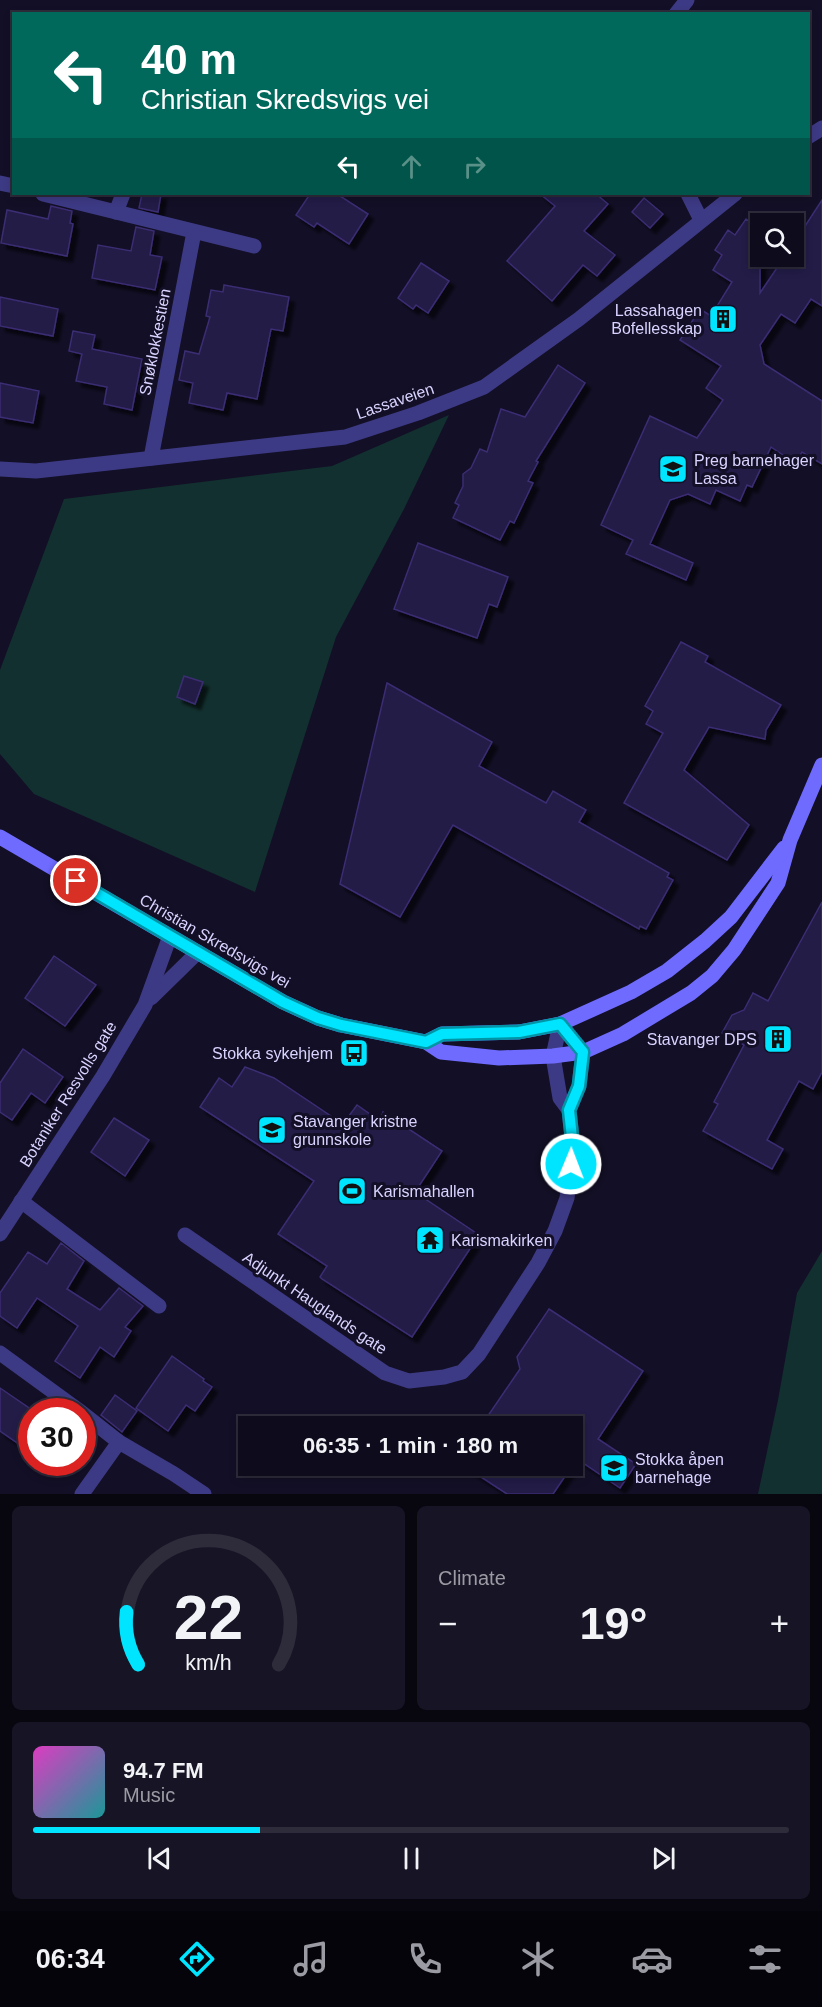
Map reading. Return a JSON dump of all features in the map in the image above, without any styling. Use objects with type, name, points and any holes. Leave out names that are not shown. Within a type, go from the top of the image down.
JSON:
[{"type":"main road","points":[[553,1056],[583,1052],[623,1034],[691,993],[712,976],[750,928],[778,883],[790,840],[822,765]]},
{"type":"main road","name":"Christian Skredsvigs vei","points":[[0,837],[283,1002],[318,1018],[426,1042],[441,1052],[499,1058],[553,1056]]},
{"type":"main road","points":[[560,1024],[631,992],[667,971],[698,947],[731,917],[790,840]]},
{"type":"main road","name":"Christian Skredsvigs vei","points":[[426,1042],[442,1034],[519,1032],[560,1024]]},
{"type":"street","points":[[678,12],[687,0]]},
{"type":"street","points":[[47,195],[254,246]]},
{"type":"street","points":[[116,212],[123,195]]},
{"type":"street","points":[[688,195],[701,220]]},
{"type":"street","name":"Lassaveien","points":[[0,469],[36,471],[345,437],[418,413],[484,387],[579,319],[734,195]]},
{"type":"street","name":"Snøklokkestien","points":[[151,458],[194,232]]},
{"type":"street","name":"Botaniker Resvolls gate","points":[[0,1234],[103,1076],[145,1005],[170,936]]},
{"type":"street","name":"Botaniker Resvolls gate","points":[[145,1005],[168,980],[204,956]]},
{"type":"street","points":[[560,1024],[583,1052]]},
{"type":"street","name":"Adjunkt Hauglands gate","points":[[560,1024],[553,1056],[560,1098],[569,1110]]},
{"type":"street","name":"Adjunkt Hauglands gate","points":[[185,1235],[385,1373],[409,1381],[444,1377],[462,1372],[478,1354],[538,1263],[555,1231],[567,1198],[573,1147],[569,1110],[579,1086],[583,1052]]},
{"type":"street","points":[[21,1201],[159,1306]]},
{"type":"street","points":[[0,1353],[63,1398]]},
{"type":"street","points":[[96,1423],[119,1442],[204,1494]]},
{"type":"street","points":[[82,1494],[119,1442]]},
{"type":"green space","points":[[449,415],[404,509],[336,637],[255,892],[34,794],[0,754],[0,670],[64,499],[332,466]]},
{"type":"green space","points":[[822,1251],[822,1494],[758,1494],[797,1293]]},
{"type":"building","points":[[142,195],[161,195],[158,212],[139,208]]},
{"type":"building","points":[[309,195],[339,195],[368,214],[349,244],[317,223],[314,227],[296,215]]},
{"type":"building","points":[[541,195],[597,195],[608,204],[584,231],[615,255],[597,276],[583,265],[552,301],[507,261],[555,206]]},
{"type":"building","points":[[644,198],[663,214],[650,228],[632,212]]},
{"type":"building","points":[[822,200],[822,306],[811,299],[795,323],[781,314],[760,345],[764,364],[822,401],[822,464],[802,452],[795,463],[771,447],[752,487],[747,485],[740,501],[716,490],[710,504],[688,494],[670,500],[650,544],[693,563],[686,580],[626,554],[633,540],[601,525],[650,416],[697,438],[723,400],[706,388],[721,366],[680,340],[700,309],[711,316],[732,282],[713,270],[722,255],[715,250],[728,230],[735,235],[746,219],[750,222],[750,267],[760,267],[760,293],[778,267],[804,267],[804,228]]},
{"type":"building","points":[[51,206],[72,211],[70,223],[73,224],[67,256],[1,243],[7,210],[48,219]]},
{"type":"building","points":[[136,227],[154,231],[150,255],[162,257],[155,290],[92,278],[98,245],[131,251]]},
{"type":"building","points":[[421,263],[449,281],[428,313],[416,305],[413,309],[398,298]]},
{"type":"building","points":[[224,285],[289,297],[283,331],[271,329],[257,399],[227,393],[223,410],[189,403],[193,383],[179,380],[185,351],[199,354],[210,317],[206,316],[211,290],[223,292]]},
{"type":"building","points":[[0,297],[58,309],[53,336],[0,326]]},
{"type":"building","points":[[73,331],[95,335],[92,349],[142,359],[132,410],[104,404],[107,387],[76,381],[82,354],[69,351]]},
{"type":"building","points":[[558,365],[585,383],[536,461],[538,462],[528,481],[533,483],[514,523],[510,521],[500,540],[453,518],[459,505],[455,503],[463,486],[463,474],[471,468],[480,449],[487,452],[501,409],[525,417]]},
{"type":"building","points":[[0,383],[39,391],[33,423],[0,417]]},
{"type":"building","points":[[418,543],[508,577],[497,607],[489,604],[477,638],[394,609]]},
{"type":"building","points":[[681,642],[708,656],[705,662],[781,705],[766,730],[765,739],[709,727],[684,770],[749,825],[727,860],[624,803],[663,733],[646,724],[653,711],[645,706]]},
{"type":"building","points":[[184,676],[203,682],[195,704],[177,697]]},
{"type":"building","points":[[387,683],[492,742],[479,766],[546,803],[553,791],[586,810],[579,822],[669,873],[667,877],[673,880],[646,929],[640,926],[639,929],[453,825],[400,917],[340,884]]},
{"type":"building","name":"Stavanger DPS","points":[[822,902],[822,1072],[813,1089],[799,1081],[767,1140],[783,1149],[772,1169],[703,1131],[718,1104],[714,1102],[744,1045],[722,1033],[732,1015],[744,1010],[753,993],[768,1001]]},
{"type":"building","points":[[54,956],[96,985],[65,1026],[25,998]]},
{"type":"building","points":[[23,1049],[63,1077],[45,1103],[31,1093],[12,1120],[0,1112],[0,1083]]},
{"type":"building","points":[[245,1067],[274,1078],[343,1124],[357,1105],[380,1121],[383,1112],[442,1151],[415,1192],[479,1235],[412,1337],[322,1279],[320,1277],[327,1266],[278,1234],[314,1181],[200,1107],[219,1078],[232,1087]]},
{"type":"building","points":[[114,1118],[149,1140],[125,1176],[91,1152]]},
{"type":"building","points":[[61,1243],[84,1261],[67,1289],[100,1310],[119,1288],[143,1306],[125,1327],[131,1331],[114,1357],[100,1347],[80,1378],[55,1361],[78,1326],[37,1298],[17,1328],[0,1316],[0,1293],[28,1252],[47,1264]]},
{"type":"building","points":[[549,1309],[643,1371],[598,1439],[636,1464],[620,1488],[583,1463],[583,1416],[488,1416],[520,1369],[517,1357]]},
{"type":"building","points":[[172,1356],[212,1387],[195,1411],[186,1405],[168,1431],[136,1408]]},
{"type":"building","points":[[0,1388],[18,1400],[18,1443],[0,1431]]},
{"type":"building","points":[[115,1395],[137,1411],[122,1432],[101,1415]]},
{"type":"building","points":[[479,1476],[565,1476],[553,1494],[507,1494]]},
{"type":"place","name":"Lassahagen Bofellesskap","points":[[723,319]]},
{"type":"place","name":"Preg barnehager Lassa","points":[[673,469]]},
{"type":"place","name":"Stavanger DPS","points":[[778,1039]]},
{"type":"place","name":"Stokka sykehjem","points":[[354,1053]]},
{"type":"place","name":"Stavanger kristne grunnskole","points":[[272,1130]]},
{"type":"place","name":"Karismahallen","points":[[352,1191]]},
{"type":"place","name":"Karismakirken","points":[[430,1240]]},
{"type":"place","name":"Stokka åpen barnehage","points":[[614,1468]]},
{"type":"route","points":[[76,881],[283,1002],[318,1018],[341,1025],[426,1042],[442,1034],[519,1032],[560,1024],[583,1052],[579,1086],[569,1110],[573,1147],[571,1164]]}]
